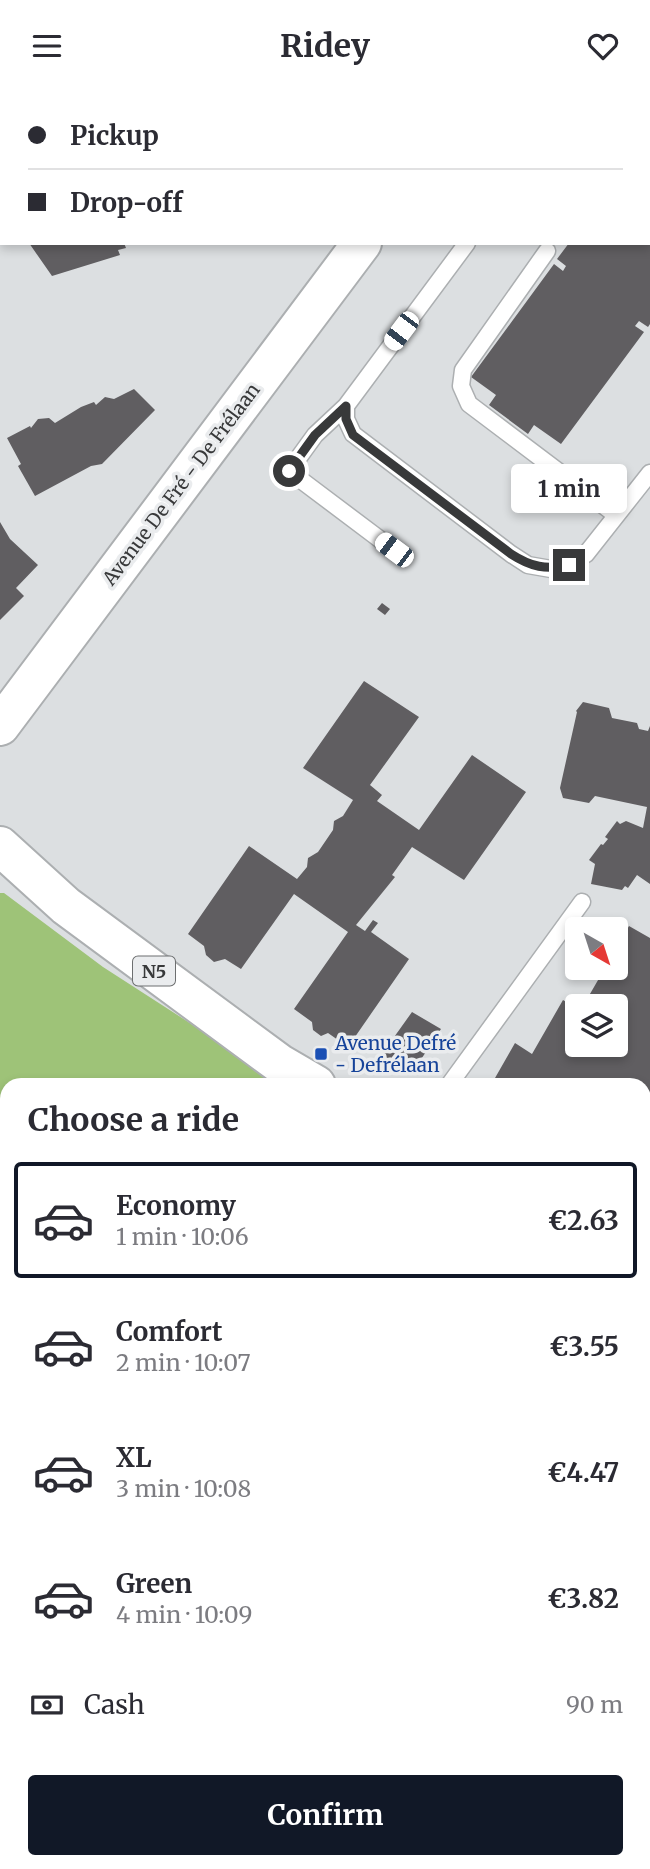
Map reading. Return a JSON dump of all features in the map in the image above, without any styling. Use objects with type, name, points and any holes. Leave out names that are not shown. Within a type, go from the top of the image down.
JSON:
[{"type":"main road","name":"Avenue De Fré - De Frélaan","points":[[0,726],[361,245]]},
{"type":"main road","name":"N5","points":[[0,846],[66,906],[280,1064],[304,1078]]},
{"type":"lane","points":[[394,550],[289,471],[315,435],[346,406],[466,245]]},
{"type":"lane","points":[[547,251],[463,370],[461,386],[469,404],[616,516]]},
{"type":"lane","points":[[346,406],[346,419],[353,435],[527,565],[551,569],[569,565],[586,554],[650,473]]},
{"type":"lane","points":[[454,1078],[582,902]]},
{"type":"green space","points":[[0,893],[4,893],[103,967],[275,1078],[0,1078]]},
{"type":"building","points":[[30,245],[125,245],[126,248],[118,250],[120,255],[52,276]]},
{"type":"building","points":[[568,245],[650,245],[650,324],[648,327],[639,321],[635,326],[644,332],[561,444],[534,425],[528,434],[489,405],[496,395],[471,377],[554,264],[563,271],[566,266],[557,259]]},
{"type":"building","points":[[134,389],[155,410],[102,464],[91,466],[35,496],[18,466],[21,464],[7,438],[30,426],[31,428],[38,419],[49,418],[55,423],[81,407],[94,402],[96,405],[105,397],[114,399]]},
{"type":"building","points":[[0,522],[10,539],[38,565],[16,588],[24,596],[0,620]]},
{"type":"building","points":[[382,603],[390,609],[385,615],[377,609]]},
{"type":"building","points":[[364,681],[419,717],[370,785],[382,795],[377,801],[419,830],[472,755],[526,792],[464,880],[412,847],[392,875],[395,877],[356,925],[365,931],[373,920],[378,923],[371,932],[409,959],[348,1047],[328,1033],[321,1036],[313,1030],[312,1022],[294,1009],[348,932],[294,894],[241,969],[225,959],[214,962],[206,955],[204,946],[188,934],[249,846],[297,879],[307,867],[308,858],[318,852],[333,830],[334,821],[343,816],[353,800],[303,768]]},
{"type":"building","points":[[583,702],[609,708],[612,718],[637,723],[639,729],[648,731],[650,726],[650,884],[637,875],[628,888],[625,886],[622,890],[591,884],[595,864],[589,860],[608,839],[605,837],[617,821],[620,824],[626,821],[643,828],[647,807],[595,796],[589,803],[563,798],[560,788],[576,711]]},
{"type":"building","points":[[629,926],[650,938],[650,1078],[495,1078],[515,1043],[532,1054],[563,1000],[565,1057],[628,1057],[628,994],[590,994],[598,980],[628,980]]},
{"type":"building","points":[[412,1012],[441,1029],[416,1067],[409,1062],[402,1073],[392,1066],[390,1070],[377,1061]]},
{"type":"place","name":"Avenue Defré - Defrélaan","points":[[321,1054]]},
{"type":"route","points":[[289,471],[315,435],[346,406],[346,419],[353,435],[511,554],[527,565],[551,569],[569,565]]}]
